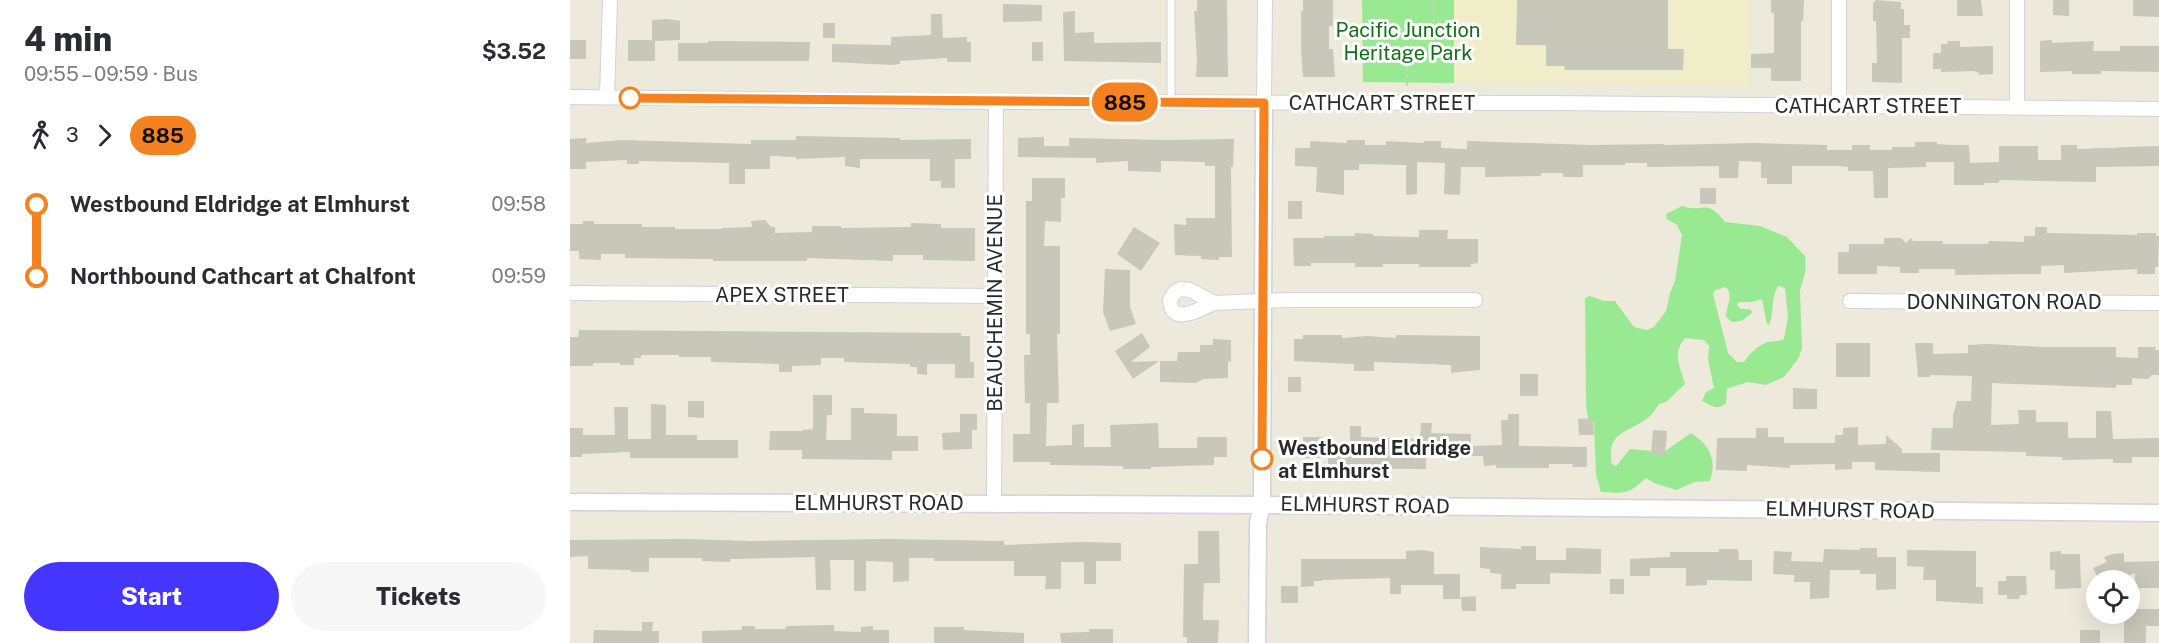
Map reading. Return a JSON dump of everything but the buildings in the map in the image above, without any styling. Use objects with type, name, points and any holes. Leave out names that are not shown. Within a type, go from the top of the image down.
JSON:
[{"type":"street","points":[[607,97],[610,0]]},
{"type":"street","points":[[1257,643],[1258,523],[1262,504],[1265,0]]},
{"type":"street","points":[[1839,0],[1839,106]]},
{"type":"street","points":[[2017,0],[2017,107]]},
{"type":"street","name":"CATHCART STREET","points":[[570,97],[2159,109]]},
{"type":"street","name":"BEAUCHEMIN AVENUE","points":[[994,503],[996,102]]},
{"type":"street","name":"APEX STREET","points":[[570,293],[994,296]]},
{"type":"street","points":[[1214,303],[1262,300],[1475,300]]},
{"type":"street","name":"DONNINGTON ROAD","points":[[1850,301],[2159,303]]},
{"type":"street","name":"ELMHURST ROAD","points":[[570,502],[1262,504],[2159,513]]},
{"type":"lane","points":[[1171,103],[1172,0]]},
{"type":"path","points":[[1407,86],[1407,35],[1424,40],[1430,38],[1434,33],[1433,0]]},
{"type":"shaded area","points":[[1454,0],[1750,0],[1749,85],[1454,83]]},
{"type":"green space","name":"Pacific Junction Heritage Park","points":[[1362,0],[1454,0],[1454,83],[1363,82]]},
{"type":"green space","points":[[1682,206],[1709,208],[1725,222],[1760,226],[1787,237],[1805,256],[1805,273],[1800,291],[1802,349],[1798,359],[1784,377],[1766,385],[1748,382],[1729,388],[1726,403],[1717,407],[1702,401],[1706,392],[1714,388],[1708,360],[1709,346],[1704,340],[1685,338],[1678,355],[1685,384],[1666,402],[1659,404],[1643,422],[1616,438],[1612,445],[1612,464],[1616,466],[1630,449],[1664,452],[1691,433],[1703,443],[1710,454],[1713,466],[1710,481],[1695,482],[1676,490],[1646,478],[1626,492],[1601,492],[1596,475],[1594,422],[1588,418],[1586,405],[1585,298],[1590,296],[1604,301],[1615,301],[1634,327],[1647,330],[1654,327],[1666,311],[1675,281],[1682,235],[1677,225],[1667,219],[1666,214]],"holes":[[[1778,286],[1785,288],[1788,317],[1784,339],[1764,343],[1754,350],[1744,362],[1737,362],[1728,353],[1713,294],[1715,290],[1726,287],[1728,290],[1730,297],[1726,317],[1732,322],[1741,321],[1751,314],[1752,311],[1749,309],[1741,309],[1737,305],[1739,302],[1762,299],[1769,325]]]},
{"type":"bus line","name":"885","points":[[630,98],[1264,103],[1262,459]]},
{"type":"place","name":"Westbound Eldridge at Elmhurst","points":[[1262,459]]}]
